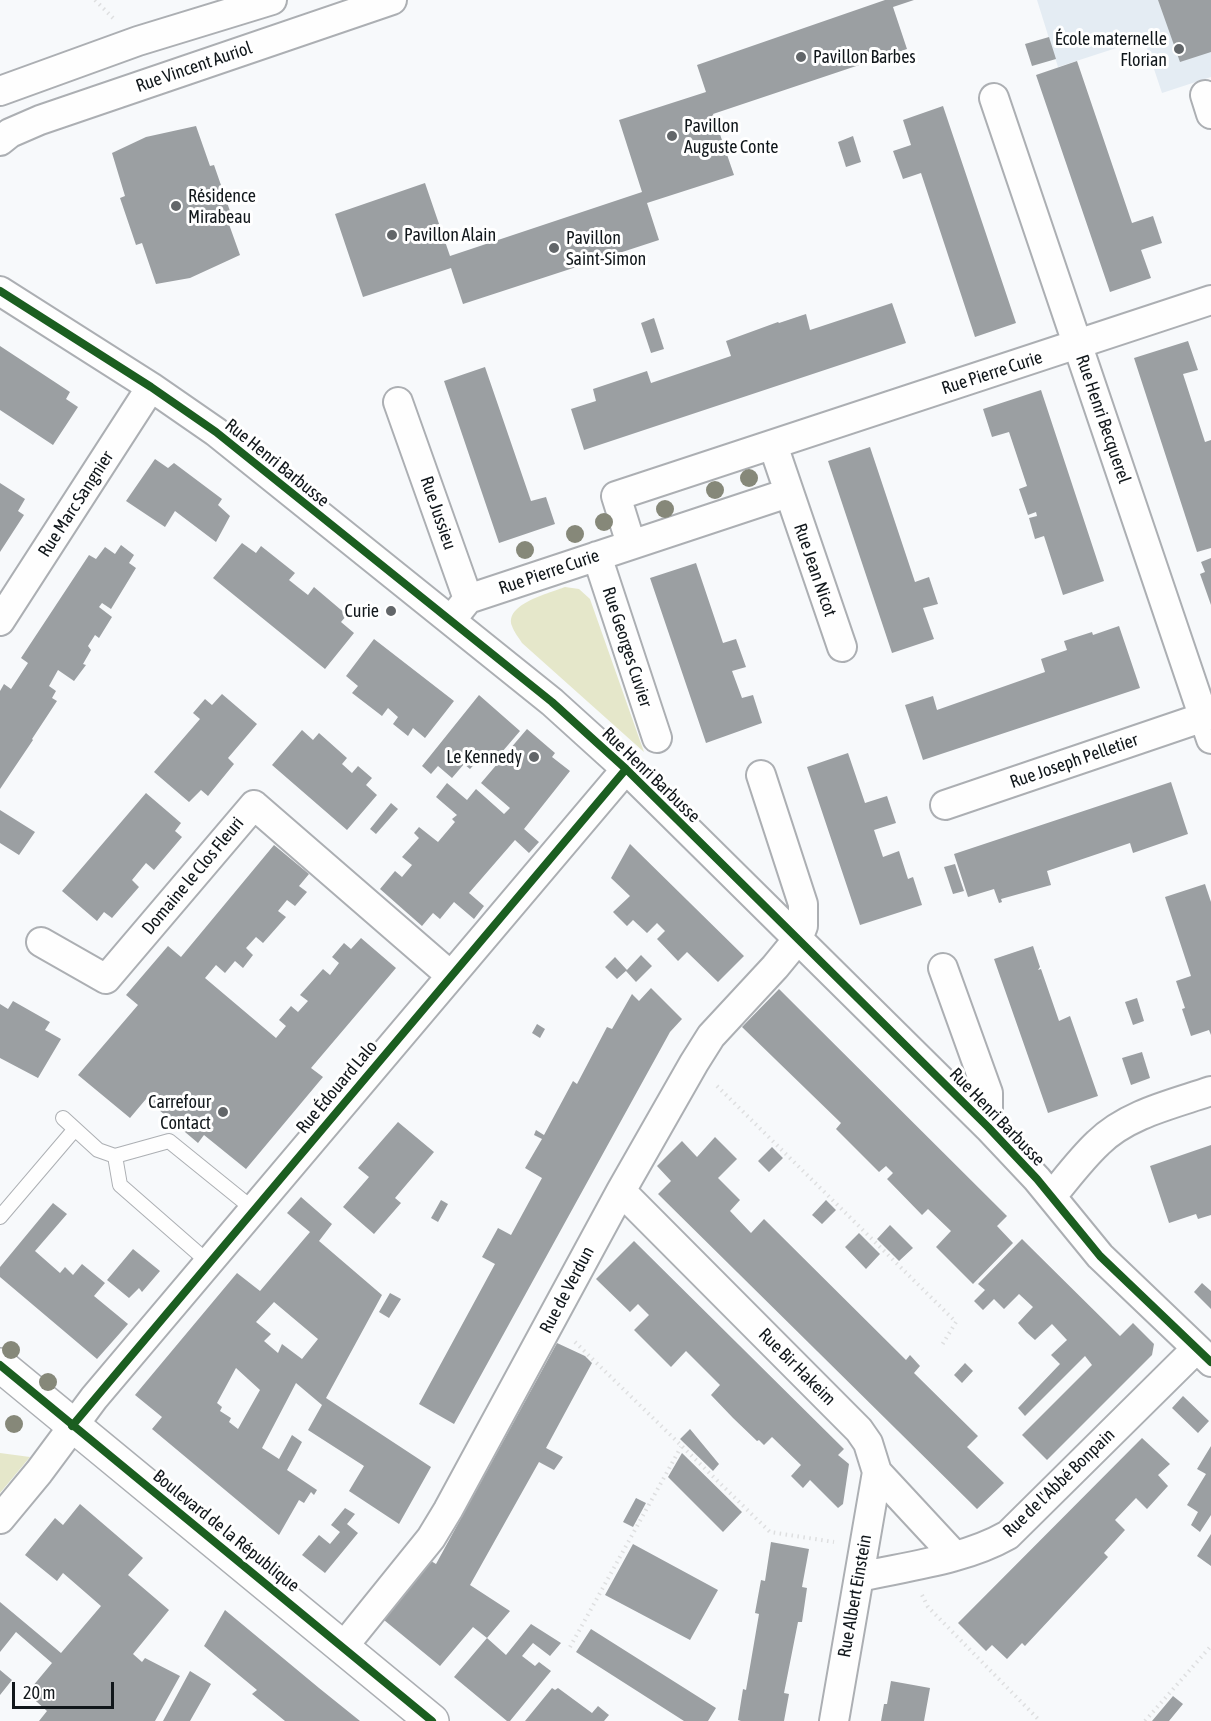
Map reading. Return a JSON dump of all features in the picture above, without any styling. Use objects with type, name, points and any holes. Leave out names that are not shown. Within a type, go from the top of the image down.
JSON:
[{"type":"street","points":[[0,91],[138,41],[272,0]]},
{"type":"street","name":"Rue Vincent Auriol","points":[[0,141],[10,133],[40,120],[392,0]]},
{"type":"street","name":"Rue Henri Becquerel","points":[[994,98],[1207,728]]},
{"type":"street","name":"Rue Henri Barbusse","points":[[0,291],[151,387],[216,432],[459,609],[552,702],[626,769],[988,1126],[1052,1196],[1100,1256],[1203,1356]]},
{"type":"street","name":"Rue Pierre Curie","points":[[631,544],[616,496],[1211,300]]},
{"type":"street","name":"Rue Marc Sangnier","points":[[0,621],[151,387]]},
{"type":"street","name":"Rue Jussieu","points":[[398,402],[459,609]]},
{"type":"street","points":[[773,446],[788,493]]},
{"type":"street","name":"Rue Pierre Curie","points":[[459,609],[631,544],[788,493]]},
{"type":"street","name":"Rue Jean Nicot","points":[[788,493],[842,647]]},
{"type":"street","name":"Rue Georges Cuvier","points":[[597,556],[657,738]]},
{"type":"street","name":"Rue Joseph Pelletier","points":[[945,805],[1207,728]]},
{"type":"street","name":"Rue Édouard Lalo","points":[[0,1519],[72,1426],[253,1209],[626,769]]},
{"type":"street","points":[[762,775],[803,903],[803,926],[798,939]]},
{"type":"street","name":"Domaine le Clos Fleuri","points":[[41,942],[106,979],[254,805],[450,975]]},
{"type":"street","name":"Rue de Verdun","points":[[343,1647],[431,1539],[621,1191],[711,1036],[775,968],[798,939]]},
{"type":"street","points":[[943,968],[988,1093],[988,1126]]},
{"type":"street","points":[[1052,1196],[1099,1142],[1119,1127],[1147,1112],[1211,1091]]},
{"type":"street","name":"Rue Bir Hakeim","points":[[621,1191],[859,1430],[868,1443],[876,1472],[955,1556]]},
{"type":"street","name":"Rue de l'Abbé Bonpain","points":[[859,1577],[955,1556],[996,1542],[1018,1527],[1203,1356]]},
{"type":"street","name":"Boulevard de la République","points":[[0,1365],[432,1721]]},
{"type":"street","name":"Rue Albert Einstein","points":[[834,1721],[876,1472]]},
{"type":"lane","points":[[63,1118],[98,1150],[115,1156],[169,1141],[253,1209]]},
{"type":"lane","points":[[0,1217],[75,1129]]},
{"type":"lane","points":[[115,1156],[120,1185],[208,1263]]},
{"type":"path","points":[[694,1063],[956,1322],[942,1345]]},
{"type":"path","points":[[552,1319],[770,1532],[864,1546]]},
{"type":"path","points":[[570,1647],[681,1447]]},
{"type":"path","points":[[907,1566],[928,1607],[1040,1721]]},
{"type":"path","points":[[1145,1721],[1211,1646]]},
{"type":"shaded area","name":"École maternelle Florian","points":[[1037,0],[1211,0],[1211,77],[1162,93],[1144,39],[1058,67]]},
{"type":"green space","points":[[565,587],[579,589],[590,599],[644,752],[522,643],[512,626],[511,618],[521,606],[530,600]]},
{"type":"green space","points":[[0,1453],[30,1457],[0,1493]]},
{"type":"building","points":[[885,0],[914,0],[893,7],[907,49],[713,114],[734,175],[647,203],[659,240],[463,304],[451,268],[363,297],[335,214],[425,183],[450,256],[642,192],[619,120],[706,92],[697,65]]},
{"type":"building","points":[[1158,0],[1211,0],[1211,52],[1180,62]]},
{"type":"building","points":[[1049,37],[1056,59],[1032,66],[1025,44]]},
{"type":"building","points":[[1077,61],[1132,223],[1153,216],[1162,243],[1141,250],[1151,278],[1110,292],[1036,75]]},
{"type":"building","points":[[943,106],[1016,323],[975,337],[921,173],[903,179],[893,151],[911,145],[903,120]]},
{"type":"building","name":"Résidence Mirabeau","points":[[196,126],[210,166],[214,165],[231,214],[226,216],[240,255],[190,278],[156,284],[142,243],[136,245],[120,198],[125,196],[112,153],[146,137]]},
{"type":"building","points":[[853,136],[861,162],[846,167],[838,142]]},
{"type":"building","points":[[892,303],[906,343],[584,450],[571,409],[596,401],[593,389],[647,371],[651,383],[731,356],[726,341],[778,322],[806,314],[810,330]]},
{"type":"building","points":[[654,318],[664,349],[651,353],[641,323]]},
{"type":"building","points":[[1188,341],[1198,370],[1183,374],[1205,442],[1211,440],[1211,548],[1197,552],[1134,358]]},
{"type":"building","points":[[0,346],[70,392],[66,399],[78,407],[53,445],[0,410]]},
{"type":"building","points":[[485,367],[531,501],[546,497],[555,524],[499,543],[444,381]]},
{"type":"building","points":[[1041,390],[1104,581],[1063,595],[1044,536],[1035,539],[1029,518],[1037,516],[1036,512],[1028,515],[1019,489],[1027,486],[1009,432],[992,437],[983,409]]},
{"type":"building","points":[[870,447],[915,582],[929,577],[938,604],[923,608],[934,639],[892,653],[828,461]]},
{"type":"building","points":[[155,459],[168,468],[174,463],[222,499],[218,505],[230,516],[216,542],[175,511],[165,527],[126,501]]},
{"type":"building","points":[[0,483],[25,499],[18,511],[24,515],[0,552]]},
{"type":"building","points":[[242,543],[256,553],[261,546],[295,573],[289,580],[308,595],[314,587],[347,615],[341,622],[354,633],[325,669],[213,578]]},
{"type":"building","points":[[121,545],[134,555],[129,563],[136,568],[111,609],[102,603],[99,607],[112,617],[99,638],[95,635],[88,646],[91,650],[83,664],[86,665],[74,681],[58,670],[49,686],[56,691],[52,698],[57,701],[0,789],[0,691],[4,684],[11,689],[28,663],[21,658],[89,555],[96,559],[105,547],[115,554]]},
{"type":"building","points":[[1211,558],[1211,605],[1200,574],[1205,572],[1201,562]]},
{"type":"building","points":[[696,563],[723,643],[736,639],[746,667],[732,671],[742,698],[753,695],[762,723],[706,743],[650,578]]},
{"type":"building","points":[[1119,626],[1140,688],[923,760],[905,705],[933,696],[937,710],[1045,672],[1041,659],[1067,650],[1064,641],[1092,632],[1093,635]]},
{"type":"building","points":[[374,639],[454,701],[425,738],[413,728],[408,736],[393,724],[398,717],[388,708],[382,716],[352,693],[358,686],[346,676]]},
{"type":"building","points":[[222,694],[257,724],[228,758],[234,764],[208,796],[201,790],[189,802],[154,772],[200,719],[193,713],[205,699],[212,705]]},
{"type":"building","points":[[479,695],[520,731],[490,766],[480,758],[470,769],[464,764],[452,778],[438,766],[431,774],[422,766]]},
{"type":"building","points":[[527,729],[555,753],[552,757],[570,771],[524,829],[539,842],[529,853],[515,840],[469,893],[484,906],[474,919],[454,902],[440,919],[433,913],[422,926],[380,889],[395,871],[402,877],[412,865],[402,857],[419,838],[414,833],[419,827],[438,842],[455,822],[452,819],[457,815],[436,797],[447,783],[467,800],[476,789],[504,814],[510,808],[481,783]]},
{"type":"building","points":[[302,730],[313,740],[319,733],[347,758],[342,764],[352,773],[358,766],[372,778],[366,785],[377,795],[347,830],[272,765]]},
{"type":"building","points":[[848,753],[865,803],[887,796],[896,823],[874,830],[883,857],[899,851],[908,879],[913,877],[922,905],[860,925],[807,767]]},
{"type":"building","points":[[1171,782],[1188,834],[1133,853],[1130,843],[1047,871],[1051,885],[1001,899],[1002,902],[999,903],[994,889],[968,897],[954,854]]},
{"type":"building","points":[[146,793],[181,823],[175,831],[182,837],[154,870],[146,863],[132,880],[139,887],[112,918],[104,912],[97,921],[62,891]]},
{"type":"building","points":[[391,803],[398,809],[376,834],[370,829]]},
{"type":"building","points":[[0,810],[35,832],[19,855],[0,843]]},
{"type":"building","points":[[630,844],[744,956],[718,982],[687,952],[678,961],[657,939],[665,931],[657,923],[647,933],[633,920],[627,926],[613,912],[630,896],[611,878]]},
{"type":"building","points":[[274,845],[309,874],[299,886],[307,892],[295,906],[287,900],[278,911],[286,917],[263,943],[256,937],[246,948],[253,955],[243,968],[235,961],[225,973],[216,965],[205,978],[276,1038],[286,1026],[279,1020],[291,1006],[298,1012],[308,1001],[300,995],[323,969],[330,975],[339,963],[332,957],[344,943],[351,949],[361,938],[396,968],[311,1068],[323,1077],[246,1169],[204,1135],[198,1143],[146,1099],[130,1118],[78,1075],[138,1005],[126,995],[168,946],[181,957]]},
{"type":"building","points":[[955,864],[964,891],[953,894],[944,867]]},
{"type":"building","points":[[1205,884],[1211,902],[1211,1035],[1209,1030],[1191,1036],[1176,981],[1191,976],[1165,897]]},
{"type":"building","points":[[1033,946],[1040,967],[1038,970],[1041,969],[1059,1021],[1070,1016],[1098,1096],[1048,1113],[994,959]]},
{"type":"building","points":[[641,955],[652,966],[636,982],[626,971]]},
{"type":"building","points":[[615,957],[627,970],[617,979],[605,967]]},
{"type":"building","points":[[651,988],[682,1019],[670,1032],[454,1424],[419,1404],[495,1264],[482,1257],[498,1228],[511,1235],[542,1178],[525,1168],[542,1139],[534,1135],[536,1130],[544,1135],[573,1081],[577,1084],[607,1027],[612,1029],[632,994],[639,1001]]},
{"type":"building","points":[[779,989],[1007,1216],[997,1226],[1013,1243],[973,1284],[936,1247],[951,1231],[928,1209],[922,1215],[887,1179],[893,1173],[886,1166],[879,1172],[836,1129],[841,1123],[742,1027]]},
{"type":"building","points":[[1137,998],[1144,1021],[1133,1025],[1125,1002]]},
{"type":"building","points":[[13,1001],[50,1022],[45,1030],[61,1039],[38,1078],[0,1058],[0,1004],[8,1009]]},
{"type":"building","points":[[537,1024],[545,1029],[540,1038],[532,1033]]},
{"type":"building","points":[[1142,1052],[1150,1078],[1131,1085],[1122,1058]]},
{"type":"building","points":[[398,1122],[434,1152],[395,1198],[401,1203],[374,1234],[343,1207],[369,1177],[358,1168]]},
{"type":"building","points":[[715,1137],[737,1159],[718,1178],[740,1200],[730,1211],[751,1233],[764,1219],[906,1360],[910,1355],[920,1366],[914,1373],[978,1436],[967,1447],[1004,1483],[977,1509],[658,1194],[671,1181],[657,1166],[682,1141],[697,1157]]},
{"type":"building","points":[[1211,1145],[1211,1215],[1198,1219],[1196,1214],[1169,1223],[1150,1166]]},
{"type":"building","points":[[772,1147],[783,1158],[769,1172],[758,1161]]},
{"type":"building","points":[[301,1197],[332,1224],[319,1241],[382,1295],[326,1398],[431,1467],[399,1524],[349,1491],[364,1466],[308,1430],[322,1405],[296,1383],[262,1448],[279,1459],[292,1435],[302,1442],[287,1470],[317,1490],[314,1495],[311,1492],[304,1503],[299,1500],[279,1535],[152,1429],[162,1417],[135,1395],[237,1273],[260,1291],[310,1232],[287,1213]],"holes":[[[274,1302],[318,1339],[302,1359],[282,1344],[278,1353],[264,1341],[271,1334],[256,1322]],[[236,1368],[260,1390],[238,1429],[229,1422],[231,1418],[220,1411],[222,1407],[217,1403]]]},
{"type":"building","points":[[441,1200],[448,1204],[438,1222],[431,1218]]},
{"type":"building","points":[[826,1200],[836,1210],[822,1224],[812,1215]]},
{"type":"building","points":[[53,1203],[67,1214],[35,1251],[60,1273],[65,1267],[73,1275],[82,1264],[105,1283],[94,1296],[128,1324],[97,1359],[0,1277],[0,1267]]},
{"type":"building","points":[[890,1225],[913,1248],[899,1261],[877,1239]]},
{"type":"building","points":[[859,1233],[880,1254],[866,1269],[845,1247]]},
{"type":"building","points":[[1022,1239],[1120,1336],[1133,1323],[1154,1344],[1152,1355],[1047,1460],[1022,1435],[1092,1365],[1085,1356],[1025,1416],[1018,1408],[1060,1364],[1051,1355],[1067,1340],[1052,1324],[1035,1340],[1026,1332],[1018,1323],[1033,1307],[1019,1294],[1004,1309],[994,1299],[983,1310],[974,1301],[985,1290],[978,1284]]},
{"type":"building","points":[[634,1241],[844,1449],[838,1455],[849,1464],[843,1504],[838,1508],[810,1480],[803,1488],[791,1476],[801,1465],[772,1437],[764,1445],[733,1418],[711,1395],[720,1385],[686,1351],[671,1367],[634,1330],[649,1315],[638,1304],[630,1312],[596,1279]]},
{"type":"building","points":[[133,1249],[160,1271],[142,1292],[139,1288],[129,1298],[107,1280]]},
{"type":"building","points":[[1202,1283],[1211,1291],[1211,1309],[1194,1292]]},
{"type":"building","points":[[390,1293],[401,1299],[389,1318],[379,1312]]},
{"type":"building","points":[[557,1343],[585,1356],[592,1363],[546,1448],[563,1457],[554,1470],[539,1462],[470,1585],[510,1611],[487,1638],[473,1627],[440,1666],[384,1620],[431,1561],[436,1564]]},
{"type":"building","points":[[965,1363],[973,1371],[962,1383],[954,1375]]},
{"type":"building","points":[[1183,1396],[1209,1421],[1198,1433],[1172,1408]]},
{"type":"building","points":[[690,1429],[719,1464],[713,1471],[680,1439]]},
{"type":"building","points":[[1142,1438],[1170,1464],[1158,1475],[1168,1486],[1147,1509],[1136,1498],[1115,1520],[1125,1530],[1104,1553],[1108,1557],[1025,1646],[1022,1643],[1007,1659],[992,1645],[986,1651],[958,1623]]},
{"type":"building","points":[[1211,1446],[1211,1515],[1200,1532],[1191,1525],[1198,1512],[1187,1505],[1206,1474],[1197,1469]]},
{"type":"building","points":[[682,1453],[742,1512],[723,1532],[668,1477]]},
{"type":"building","points":[[636,1498],[646,1503],[633,1527],[623,1522]]},
{"type":"building","points":[[80,1504],[143,1558],[128,1575],[169,1610],[133,1654],[142,1662],[145,1658],[180,1676],[155,1721],[39,1721],[47,1711],[27,1693],[52,1663],[16,1632],[0,1652],[0,1602],[61,1653],[101,1606],[63,1573],[57,1581],[25,1555],[55,1518],[63,1525]]},
{"type":"building","points":[[345,1508],[355,1514],[347,1524],[358,1533],[325,1573],[302,1555],[319,1535],[330,1544],[340,1532],[331,1525]]},
{"type":"building","points":[[1211,1534],[1211,1566],[1197,1556]]},
{"type":"building","points":[[771,1542],[809,1549],[802,1587],[807,1588],[802,1622],[798,1622],[784,1693],[789,1694],[784,1721],[741,1721],[738,1720],[743,1689],[746,1690],[759,1614],[755,1613],[761,1580],[765,1581]]},
{"type":"building","points":[[633,1544],[718,1590],[690,1640],[605,1595]]},
{"type":"building","points":[[225,1610],[360,1721],[285,1721],[252,1694],[257,1690],[204,1646]]},
{"type":"building","points":[[531,1624],[561,1643],[550,1656],[533,1643],[522,1656],[535,1666],[539,1662],[551,1671],[510,1721],[507,1721],[454,1677],[487,1638],[506,1655]]},
{"type":"building","points":[[591,1629],[716,1708],[708,1721],[684,1721],[576,1652]]},
{"type":"building","points":[[0,1670],[12,1680],[0,1695]]},
{"type":"building","points":[[190,1671],[211,1684],[190,1721],[163,1721]]},
{"type":"building","points":[[891,1681],[930,1688],[924,1721],[881,1721]]},
{"type":"building","points":[[552,1688],[555,1690],[558,1688],[592,1713],[598,1706],[609,1715],[604,1721],[525,1721]]},
{"type":"building","points":[[1173,1696],[1183,1704],[1169,1721],[1152,1721]]},
{"type":"cycle path","points":[[0,291],[151,387],[216,432],[552,702],[626,769],[988,1127],[1037,1179],[1100,1256],[1211,1362]]},
{"type":"cycle path","points":[[72,1426],[626,769]]},
{"type":"cycle path","points":[[0,1365],[432,1721]]},
{"type":"place","name":"École maternelle Florian","points":[[1179,49]]},
{"type":"place","name":"Pavillon Barbes","points":[[801,57]]},
{"type":"place","name":"Pavillon Auguste Conte","points":[[672,136]]},
{"type":"place","name":"Résidence Mirabeau","points":[[176,206]]},
{"type":"place","name":"Pavillon Alain","points":[[392,235]]},
{"type":"place","name":"Pavillon Saint-Simon","points":[[554,248]]},
{"type":"place","name":"Curie","points":[[391,611]]},
{"type":"place","name":"Le Kennedy","points":[[534,757]]},
{"type":"place","name":"Carrefour Contact","points":[[223,1112]]}]
